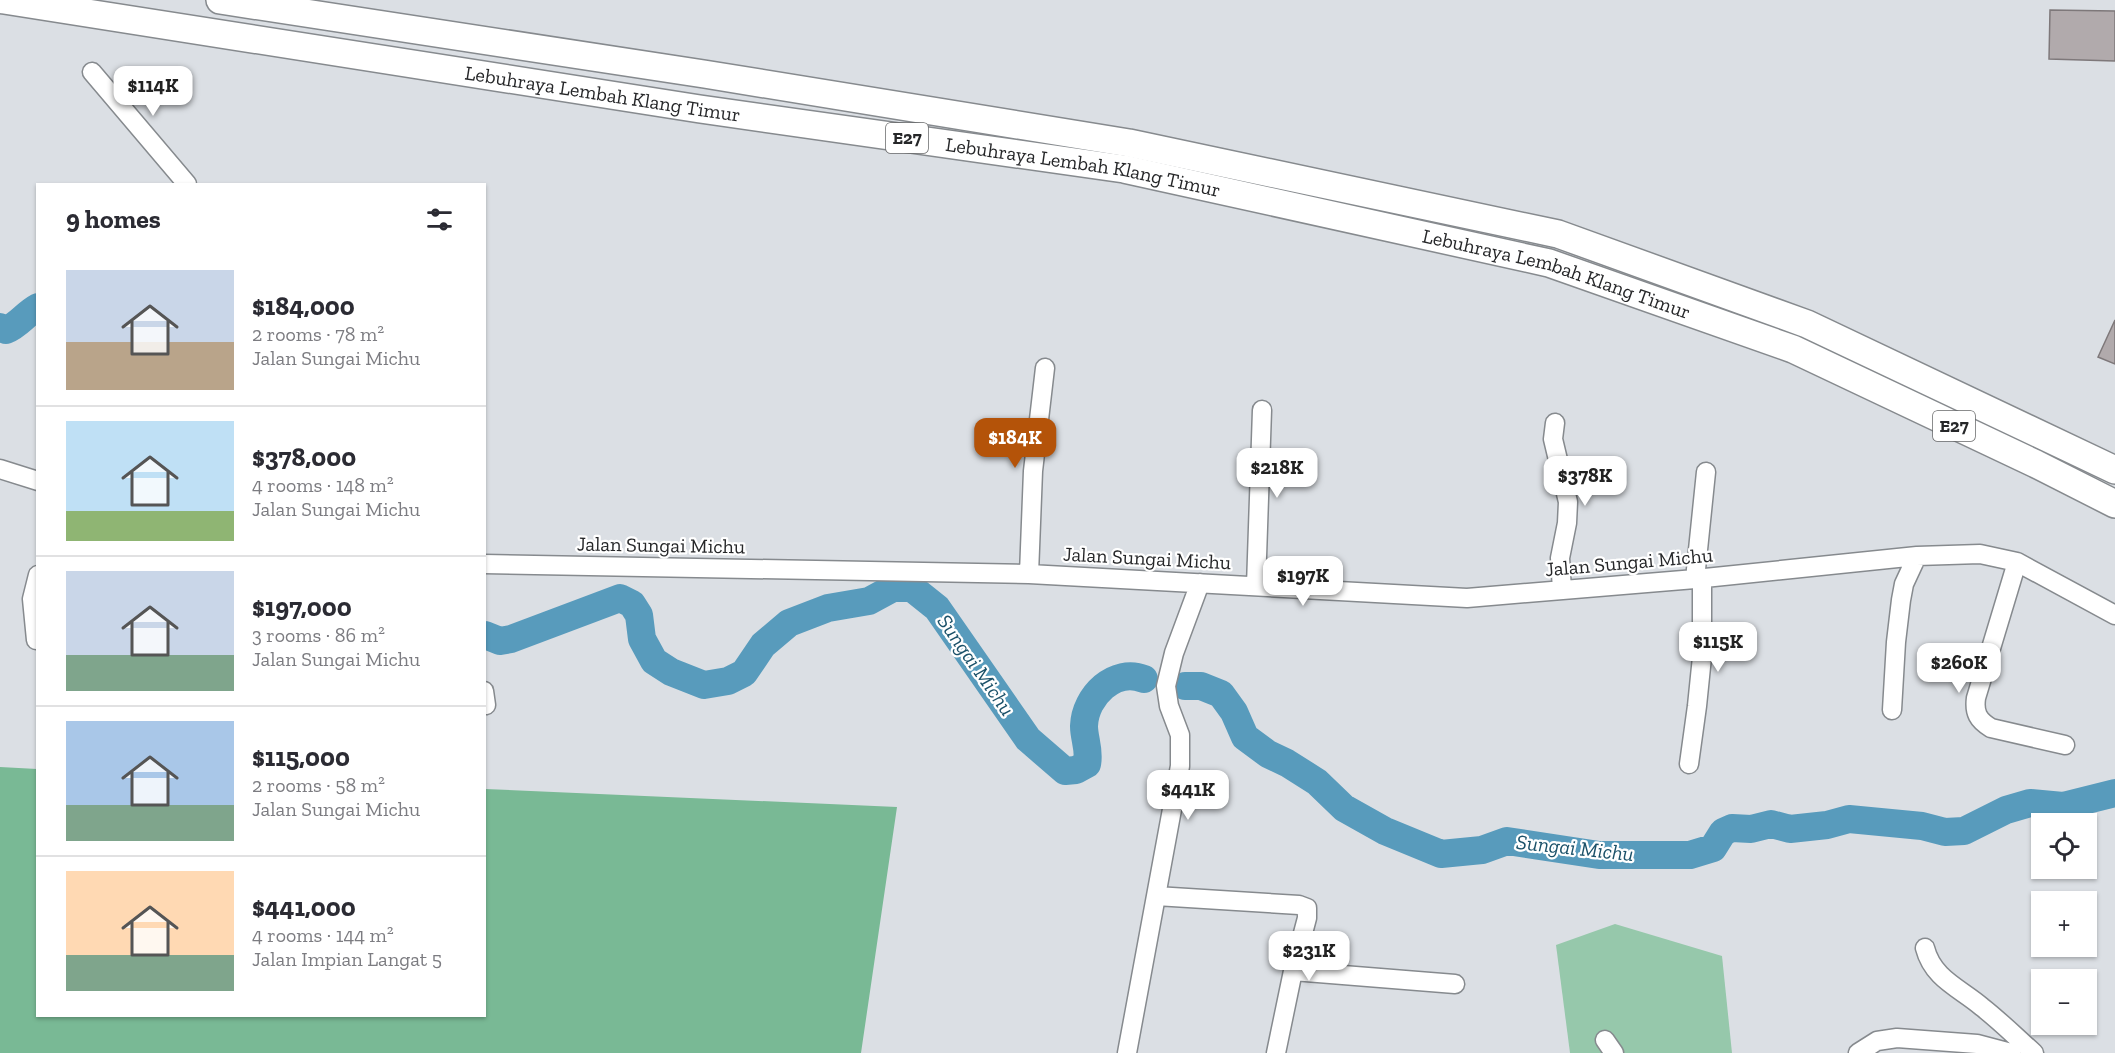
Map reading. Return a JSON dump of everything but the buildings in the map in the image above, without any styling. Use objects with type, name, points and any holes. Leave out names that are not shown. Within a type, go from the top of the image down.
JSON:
[{"type":"highway","name":"Lebuhraya Lembah Klang Timur","points":[[4,0],[700,109],[1124,169],[1549,263],[1793,349],[2115,504]]},
{"type":"highway","name":"Lebuhraya Lembah Klang Timur","points":[[220,0],[704,74],[1129,143],[1558,234],[1806,324],[2115,470]]},
{"type":"street","points":[[92,72],[186,183]]},
{"type":"street","points":[[1029,574],[1033,471],[1045,368]]},
{"type":"street","points":[[1256,586],[1262,410]]},
{"type":"street","points":[[1555,423],[1553,439],[1568,501],[1567,523],[1560,558],[1562,590]]},
{"type":"street","points":[[0,469],[36,480]]},
{"type":"street","points":[[1689,764],[1702,657],[1699,578],[1706,472]]},
{"type":"street","name":"Jalan Sungai Michu","points":[[486,564],[1029,574],[1467,598],[1917,556],[1980,554],[2017,562],[2115,615]]},
{"type":"street","points":[[1892,710],[1901,600],[1904,584],[1917,556]]},
{"type":"street","points":[[2017,562],[1976,698],[1976,715],[1982,723],[1991,728],[2066,745]]},
{"type":"street","points":[[1127,1053],[1180,766],[1179,735],[1169,706],[1166,686],[1174,653],[1200,583]]},
{"type":"street","points":[[36,585],[33,599],[36,640]]},
{"type":"street","points":[[1156,896],[1299,905],[1307,908],[1307,918],[1276,1053]]},
{"type":"street","points":[[1925,948],[1930,964],[1939,975],[1953,988],[1980,1005],[2034,1053]]},
{"type":"street","points":[[1293,971],[1455,984]]},
{"type":"street","points":[[1858,1053],[1872,1043],[1897,1038],[1977,1044],[2011,1053]]},
{"type":"green space","points":[[0,767],[36,769],[36,1017],[486,1017],[486,789],[897,807],[861,1053],[0,1053]]},
{"type":"green space","points":[[1615,924],[1722,956],[1732,1053],[1570,1053],[1556,945]]},
{"type":"waterway","name":"Sungai Michu","points":[[0,327],[6,330],[11,328],[36,308]]},
{"type":"waterway","name":"Sungai Michu","points":[[486,635],[500,641],[511,639],[620,598],[632,604],[639,615],[642,639],[654,661],[671,672],[704,685],[728,681],[744,673],[763,645],[789,623],[828,608],[869,601],[893,588],[912,588],[937,608],[1028,739],[1065,771],[1076,770],[1087,764],[1084,726],[1090,704],[1096,695],[1104,687],[1123,677],[1133,676],[1144,679]]},
{"type":"waterway","name":"Sungai Michu","points":[[1185,686],[1201,686],[1221,694],[1234,712],[1245,737],[1268,754],[1317,782],[1344,808],[1385,831],[1441,854],[1482,850],[1507,841],[1599,855],[1690,855],[1713,848],[1723,832],[1732,828],[1751,829],[1771,824],[1790,829],[1827,825],[1849,819],[1922,826],[1945,832],[1964,831],[2006,810],[2030,803],[2063,806],[2115,793]]}]
